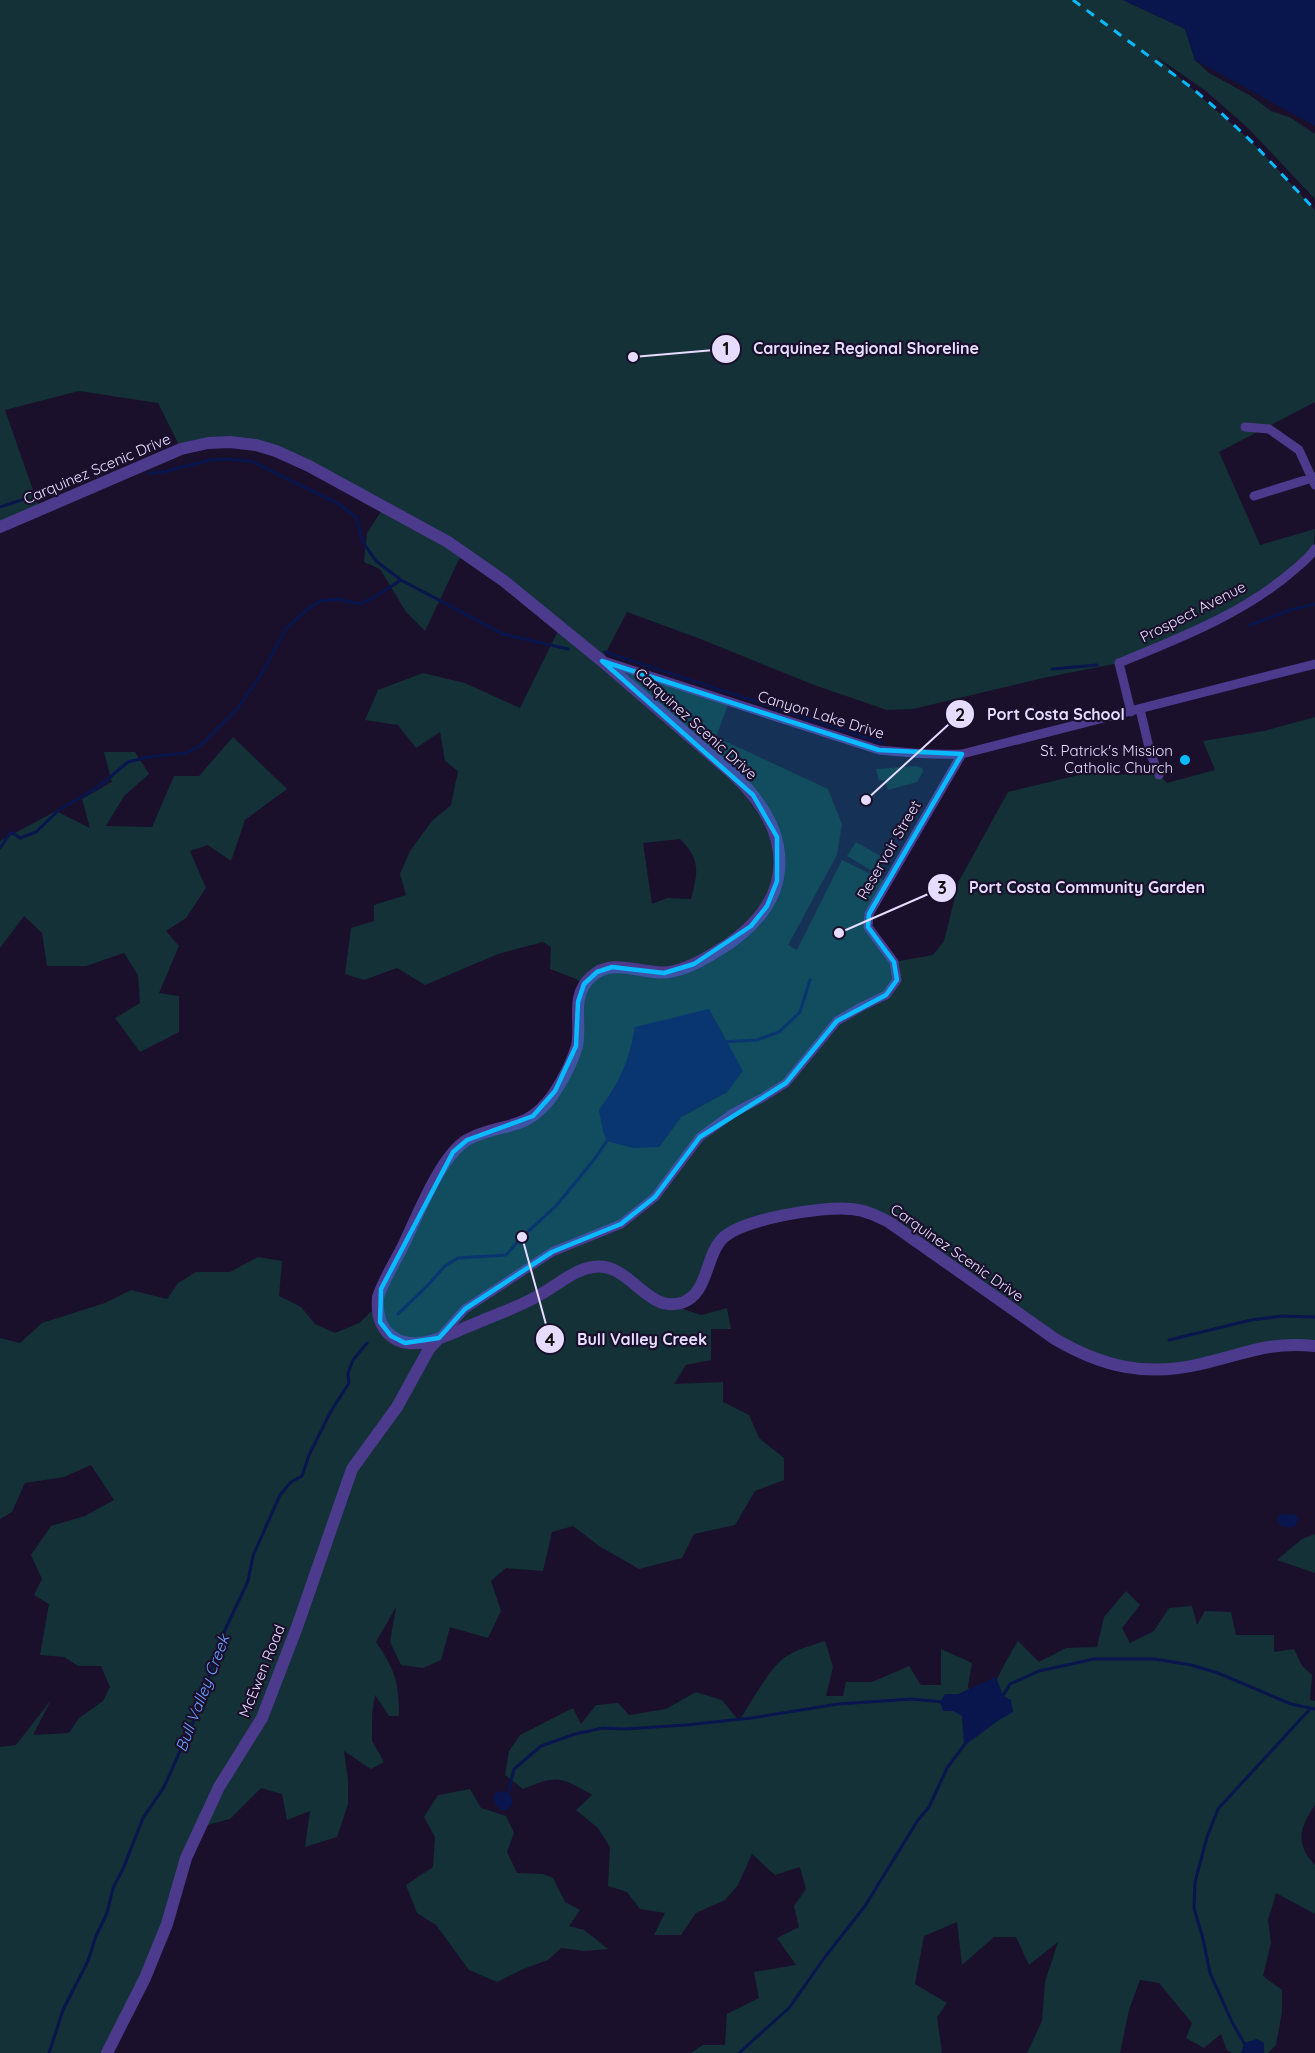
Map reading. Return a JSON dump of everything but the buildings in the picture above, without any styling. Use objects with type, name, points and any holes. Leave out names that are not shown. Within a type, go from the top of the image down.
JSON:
[{"type":"street","points":[[1245,427],[1269,429],[1299,450],[1314,480],[1254,496]]},
{"type":"street","name":"Carquinez Scenic Drive","points":[[0,526],[182,449],[219,442],[256,445],[276,451],[309,466],[455,546],[504,581],[723,765],[753,795],[769,817],[777,837],[780,858],[777,881],[767,906],[751,926],[694,964],[664,973],[612,967],[590,977],[580,992],[578,1035],[572,1058],[548,1102],[524,1122],[477,1136],[460,1145],[453,1152],[440,1172],[381,1289],[377,1306],[380,1322],[391,1336],[398,1340],[415,1343],[439,1338],[529,1301],[577,1272],[593,1267],[619,1271],[663,1303],[684,1302],[698,1291],[717,1245],[737,1228],[754,1221],[842,1208],[862,1211],[889,1222],[1055,1339],[1107,1364],[1127,1368],[1165,1370],[1270,1346],[1289,1344],[1315,1346]]},
{"type":"street","name":"Prospect Avenue","points":[[1159,775],[1119,663],[1164,645],[1227,614],[1276,585],[1315,549]]},
{"type":"street","name":"Canyon Lake Drive","points":[[602,661],[879,750],[915,754],[962,754],[1135,711],[1228,684],[1315,664]]},
{"type":"street","name":"Reservoir Street","points":[[439,1338],[465,1309],[542,1258],[621,1224],[656,1197],[700,1137],[734,1113],[786,1083],[837,1021],[886,995],[897,980],[894,962],[868,927],[869,914],[962,754]]},
{"type":"street","name":"McEwen Road","points":[[108,2053],[150,1967],[167,1924],[186,1858],[219,1787],[262,1718],[297,1627],[352,1469],[397,1407],[429,1349],[439,1338]]},
{"type":"highlighted area","points":[[602,661],[879,750],[962,754],[869,914],[868,927],[894,962],[897,980],[886,995],[837,1021],[786,1083],[700,1137],[655,1197],[621,1224],[552,1252],[465,1309],[439,1338],[405,1343],[391,1336],[380,1322],[381,1289],[453,1152],[467,1140],[533,1116],[555,1091],[576,1046],[578,1002],[584,984],[597,972],[612,967],[664,973],[694,964],[751,926],[767,906],[777,881],[777,837],[753,795]]},
{"type":"green space","points":[[0,0],[1123,0],[1185,29],[1195,60],[1209,73],[1251,96],[1271,111],[1291,118],[1315,134],[1315,199],[1248,128],[1206,91],[1154,55],[1253,143],[1315,210],[1315,402],[1219,452],[1260,545],[1315,529],[1313,553],[1227,614],[1119,663],[1043,678],[913,709],[887,710],[814,685],[627,612],[602,660],[729,702],[716,737],[828,789],[842,824],[837,855],[788,945],[797,950],[842,860],[889,883],[869,914],[868,927],[894,962],[933,955],[944,941],[959,881],[1008,792],[1083,774],[1159,775],[1167,783],[1215,770],[1203,741],[1264,731],[1315,717],[1315,1346],[1298,1344],[1181,1368],[1090,1357],[901,1229],[842,1208],[729,1233],[698,1291],[668,1304],[701,1315],[727,1308],[731,1329],[711,1329],[711,1360],[686,1365],[674,1384],[723,1382],[723,1402],[749,1415],[759,1438],[784,1458],[784,1480],[755,1491],[735,1525],[694,1534],[682,1558],[639,1569],[599,1546],[573,1526],[552,1532],[543,1571],[506,1568],[491,1581],[501,1611],[488,1638],[450,1627],[441,1660],[423,1668],[401,1665],[390,1642],[396,1607],[376,1642],[395,1677],[399,1716],[389,1716],[375,1695],[372,1741],[384,1762],[371,1769],[344,1751],[348,1780],[348,1804],[337,1837],[305,1847],[310,1811],[287,1820],[282,1794],[261,1788],[230,1819],[200,1827],[167,1924],[107,2053],[0,2053],[0,1747],[16,1745],[51,1700],[33,1735],[69,1733],[79,1718],[103,1701],[110,1687],[101,1666],[78,1666],[64,1657],[40,1655],[49,1604],[34,1595],[42,1579],[31,1555],[51,1526],[85,1516],[114,1500],[91,1465],[64,1477],[25,1483],[12,1512],[0,1519],[0,1338],[20,1343],[42,1323],[105,1303],[131,1290],[167,1299],[178,1283],[196,1272],[230,1272],[258,1257],[282,1261],[279,1296],[301,1307],[315,1324],[335,1333],[359,1323],[377,1306],[453,1152],[524,1122],[568,1069],[584,985],[576,979],[550,969],[551,947],[543,942],[498,954],[425,985],[397,968],[364,980],[345,974],[351,928],[374,921],[374,905],[406,895],[400,874],[410,851],[432,821],[451,805],[458,771],[445,761],[440,732],[416,748],[398,725],[365,720],[378,690],[423,673],[465,683],[520,708],[560,627],[463,551],[425,631],[406,612],[380,569],[364,562],[367,533],[384,507],[256,445],[181,449],[158,403],[79,391],[5,410],[40,510],[0,527]],"holes":[[[680,839],[695,860],[696,874],[691,899],[667,898],[652,904],[643,843]],[[635,1027],[727,1092],[681,1117],[659,1147],[600,1110],[623,1071]]]},
{"type":"green space","points":[[233,737],[287,789],[245,820],[231,861],[208,845],[190,851],[206,888],[186,918],[166,931],[179,946],[159,993],[179,996],[179,1032],[140,1052],[115,1018],[140,1003],[138,975],[124,953],[86,966],[47,966],[42,933],[24,916],[0,948],[0,841],[56,811],[90,828],[82,799],[112,782],[104,752],[135,752],[149,774],[124,796],[106,826],[152,827],[174,776],[199,776]]},
{"type":"green space","points":[[916,766],[922,768],[923,772],[917,782],[888,790],[885,780],[879,781],[876,769]]},
{"type":"green space","points":[[856,842],[884,858],[876,873],[847,856]]},
{"type":"green space","points":[[1315,1534],[1315,1573],[1277,1560],[1302,1539]]},
{"type":"green space","points":[[1126,1591],[1140,1605],[1122,1628],[1130,1643],[1154,1631],[1169,1608],[1192,1606],[1197,1625],[1205,1611],[1231,1612],[1236,1635],[1274,1635],[1274,1652],[1294,1649],[1302,1666],[1312,1675],[1310,1700],[1315,1701],[1315,1805],[1305,1821],[1302,1843],[1304,1850],[1315,1865],[1315,1914],[1276,1893],[1268,1920],[1271,1943],[1263,1976],[1282,1990],[1282,2012],[1276,2045],[1268,2053],[1232,2053],[1227,2050],[1221,2034],[1204,2048],[1186,2038],[1192,2023],[1159,1983],[1140,1980],[1129,2010],[1120,2053],[1027,2053],[1042,2021],[1045,1982],[1058,1942],[1029,1965],[1016,1937],[994,1937],[962,1965],[957,1922],[924,1936],[915,1984],[947,2003],[937,2017],[942,2053],[691,2053],[703,2045],[725,2045],[727,2014],[759,1998],[754,1972],[796,1965],[777,1938],[799,1927],[794,1906],[806,1889],[800,1867],[775,1875],[752,1854],[738,1885],[725,1900],[696,1913],[681,1935],[654,1935],[665,1913],[640,1909],[627,1892],[608,1886],[610,1847],[598,1828],[576,1810],[592,1795],[572,1784],[558,1780],[544,1781],[523,1789],[505,1775],[509,1751],[520,1735],[573,1708],[581,1724],[596,1705],[618,1703],[629,1715],[666,1709],[696,1692],[722,1700],[739,1721],[778,1663],[794,1652],[825,1641],[833,1667],[826,1696],[843,1696],[846,1682],[872,1682],[909,1666],[921,1685],[941,1685],[941,1649],[972,1663],[968,1686],[977,1719],[1018,1641],[1039,1662],[1066,1648],[1097,1647],[1104,1617]]},
{"type":"green space","points":[[470,1789],[481,1808],[506,1816],[514,1833],[507,1852],[517,1873],[543,1874],[553,1878],[565,1902],[580,1910],[569,1926],[584,1930],[608,1949],[585,1951],[561,1948],[548,1960],[497,1982],[469,1970],[436,1925],[417,1913],[406,1885],[433,1867],[435,1837],[424,1817],[438,1795]]},
{"type":"shaded area","points":[[1123,0],[1315,0],[1315,126],[1195,60],[1185,29]]},
{"type":"shaded area","points":[[709,1009],[743,1071],[727,1092],[681,1117],[659,1147],[633,1148],[607,1141],[599,1110],[623,1071],[635,1027]]},
{"type":"shaded area","points":[[1293,1514],[1299,1518],[1295,1526],[1290,1528],[1279,1525],[1277,1519],[1279,1515]]},
{"type":"shaded area","points":[[996,1677],[1003,1696],[1011,1700],[1013,1712],[964,1746],[962,1716],[953,1711],[943,1711],[940,1702],[945,1694],[958,1694]]},
{"type":"shaded area","points":[[498,1791],[508,1793],[512,1798],[512,1804],[507,1810],[501,1810],[495,1804],[493,1796]]},
{"type":"shaded area","points":[[1257,2039],[1264,2043],[1264,2053],[1241,2053],[1244,2043]]},
{"type":"waterway","points":[[149,473],[163,472],[210,460],[251,461],[337,503],[356,517],[363,542],[376,561],[401,580],[503,634],[568,649]]},
{"type":"waterway","points":[[0,507],[27,498]]},
{"type":"waterway","points":[[0,848],[11,832],[20,838],[36,832],[59,810],[98,787],[128,762],[148,757],[186,753],[200,746],[237,709],[261,675],[285,630],[305,611],[320,601],[338,599],[359,604],[401,580]]},
{"type":"waterway","name":"Bull Valley Creek","points":[[1250,625],[1290,610],[1315,604]]},
{"type":"waterway","points":[[605,652],[882,743]]},
{"type":"waterway","name":"Bull Valley Creek","points":[[1052,669],[1097,665]]},
{"type":"waterway","name":"Bull Valley Creek","points":[[722,1042],[757,1040],[779,1032],[800,1012],[810,980]]},
{"type":"waterway","name":"Bull Valley Creek","points":[[398,1314],[445,1266],[458,1258],[506,1255],[556,1206],[609,1138]]},
{"type":"waterway","points":[[1169,1340],[1251,1320],[1283,1316],[1315,1317]]},
{"type":"waterway","name":"Bull Valley Creek","points":[[49,2053],[63,2010],[88,1961],[107,1913],[113,1888],[143,1818],[164,1787],[194,1720],[225,1630],[248,1581],[253,1556],[280,1495],[291,1482],[302,1476],[309,1455],[331,1411],[349,1383],[348,1373],[353,1360],[367,1343]]},
{"type":"waterway","points":[[1001,1699],[1010,1684],[1039,1671],[1094,1659],[1155,1659],[1191,1665],[1218,1673],[1291,1704],[1315,1709]]},
{"type":"waterway","points":[[508,1793],[514,1769],[541,1746],[575,1734],[603,1728],[686,1725],[751,1718],[838,1704],[912,1699],[943,1702]]},
{"type":"waterway","points":[[1244,2043],[1210,1973],[1194,1908],[1195,1882],[1207,1837],[1218,1809],[1309,1710]]},
{"type":"waterway","points":[[739,2053],[789,2008],[865,1906],[918,1820],[929,1807],[947,1768],[965,1744]]},
{"type":"railway","points":[[1073,0],[1192,88],[1218,110],[1253,143],[1315,210]]},
{"type":"place","name":"Carquinez Regional Shoreline","points":[[633,357]]},
{"type":"place","name":"St. Patrick's Mission Catholic Church","points":[[1185,760]]},
{"type":"place","name":"Port Costa School","points":[[866,800]]},
{"type":"place","name":"Port Costa Community Garden","points":[[839,933]]},
{"type":"place","name":"Bull Valley Creek","points":[[522,1237]]}]
